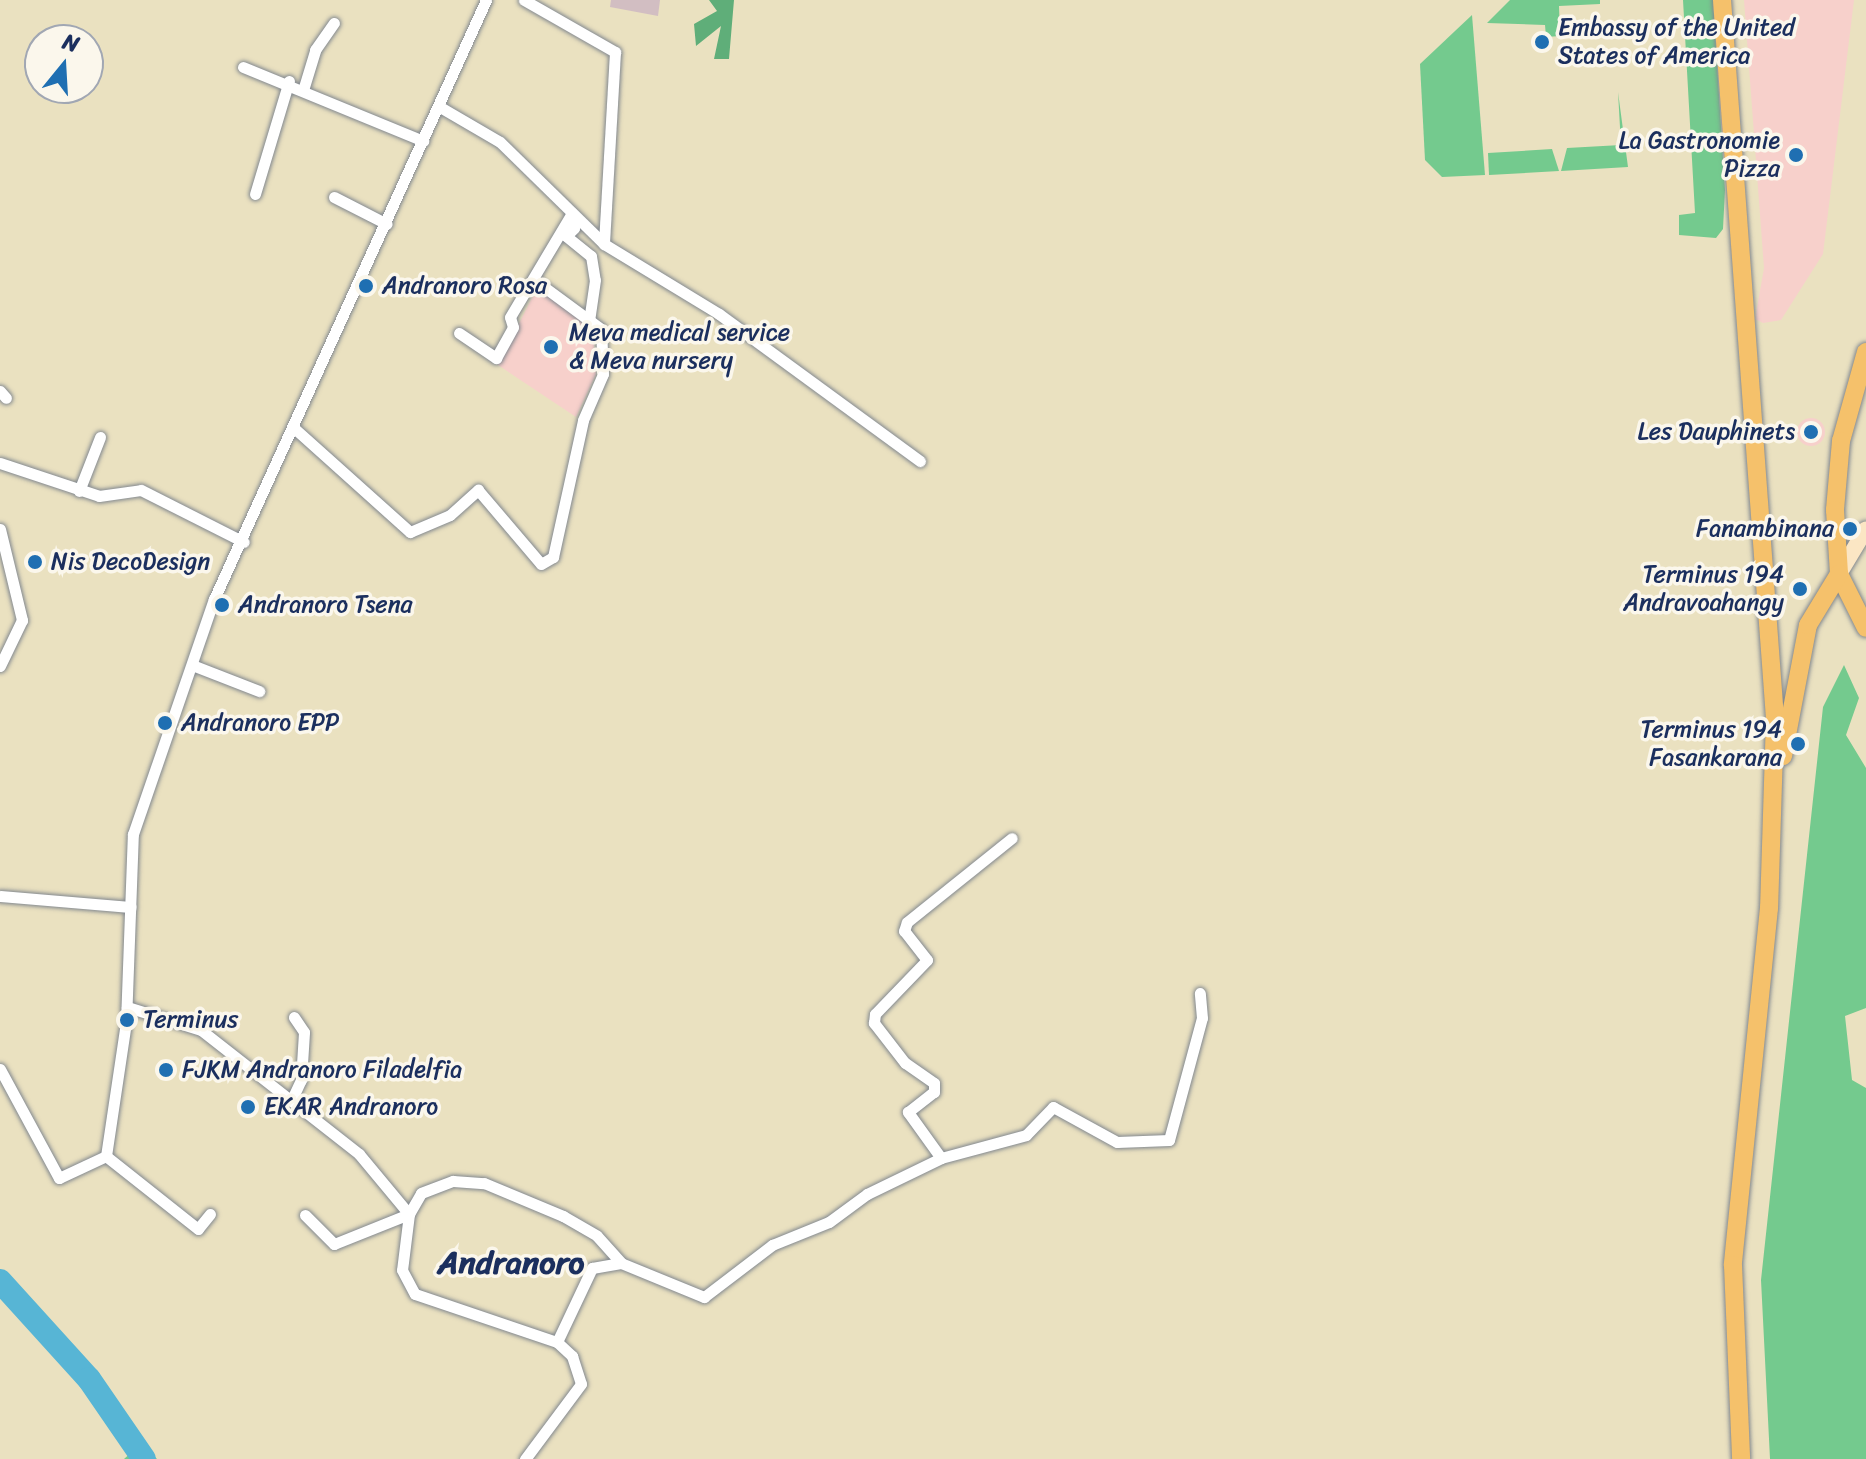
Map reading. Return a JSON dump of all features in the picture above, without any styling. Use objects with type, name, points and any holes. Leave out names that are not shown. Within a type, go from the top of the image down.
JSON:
[{"type":"main road","points":[[1722,0],[1775,719],[1774,804],[1733,1265],[1741,1459]]},
{"type":"main road","points":[[1866,352],[1835,475],[1839,574],[1866,628]]},
{"type":"main road","points":[[1774,804],[1808,625],[1839,574]]},
{"type":"street","points":[[106,1156],[127,1007],[133,834],[195,666],[214,599],[244,542],[486,0]]},
{"type":"street","points":[[524,0],[615,52],[604,244]]},
{"type":"street","points":[[304,87],[334,23]]},
{"type":"street","points":[[243,67],[304,87],[423,141]]},
{"type":"street","points":[[255,194],[289,81]]},
{"type":"street","points":[[440,107],[500,142],[604,244],[719,314],[920,461]]},
{"type":"street","points":[[334,197],[387,224]]},
{"type":"street","points":[[459,333],[496,358],[513,327],[510,317],[536,281],[572,213]]},
{"type":"street","points":[[572,213],[574,228],[566,236],[591,256],[595,280],[589,321]]},
{"type":"street","points":[[294,428],[390,521],[410,532],[450,515],[478,490],[541,564],[553,557],[583,420],[603,374],[601,329],[536,281]]},
{"type":"street","points":[[79,491],[100,437]]},
{"type":"street","points":[[0,463],[79,491],[141,490],[244,542]]},
{"type":"street","points":[[0,529],[22,620],[0,666]]},
{"type":"street","points":[[1839,574],[1866,529]]},
{"type":"street","points":[[195,666],[259,691]]},
{"type":"street","points":[[941,1158],[908,1112],[934,1092],[934,1083],[905,1063],[874,1023],[875,1014],[927,960],[904,931],[907,922],[1012,838]]},
{"type":"street","points":[[0,896],[131,907]]},
{"type":"street","points":[[525,1459],[581,1384],[572,1356],[557,1342],[415,1294],[402,1270],[409,1214],[421,1193],[453,1181],[484,1183],[597,1236],[621,1263],[704,1297],[772,1245],[829,1222],[867,1194],[941,1158],[1026,1135],[1053,1107],[1117,1142],[1169,1140],[1202,1018],[1200,993]]},
{"type":"street","points":[[127,1007],[201,1030],[359,1154],[409,1214]]},
{"type":"street","points":[[292,1099],[301,1080],[304,1032],[294,1017]]},
{"type":"street","points":[[0,1069],[59,1178],[106,1156]]},
{"type":"street","points":[[106,1156],[198,1229],[210,1214]]},
{"type":"street","points":[[305,1215],[334,1244],[409,1214]]},
{"type":"street","points":[[557,1342],[592,1268],[621,1263]]},
{"type":"shaded area","points":[[611,0],[660,0],[658,16],[610,7]]},
{"type":"shaded area","points":[[1744,0],[1854,0],[1823,254],[1781,320],[1763,323],[1755,319],[1764,268]]},
{"type":"shaded area","name":"Meva medical service & Meva nursery","points":[[537,288],[593,330],[596,374],[576,417],[498,365]]},
{"type":"shaded area","name":"Les Dauphinets","points":[[1811,418],[1821,422],[1825,432],[1821,442],[1811,446],[1801,442],[1797,432],[1801,422]]},
{"type":"green space","points":[[709,0],[734,0],[729,59],[714,59],[721,26],[696,46],[694,24],[717,11]]},
{"type":"green space","points":[[1510,0],[1600,0],[1600,4],[1559,6],[1560,36],[1546,37],[1545,25],[1487,23]]},
{"type":"green space","points":[[1683,0],[1713,0],[1725,190],[1723,229],[1716,238],[1679,235],[1679,215],[1695,213]]},
{"type":"green space","points":[[1472,15],[1485,175],[1442,177],[1425,160],[1420,64]]},
{"type":"green space","points":[[1618,92],[1628,167],[1561,171],[1567,148],[1621,145]]},
{"type":"green space","points":[[1552,149],[1559,171],[1489,175],[1488,153]]},
{"type":"green space","points":[[1844,665],[1859,698],[1846,735],[1866,768],[1866,1008],[1845,1016],[1852,1080],[1866,1088],[1866,1459],[1770,1459],[1761,1280],[1823,707]]},
{"type":"green space","points":[[142,1443],[157,1459],[124,1459]]},
{"type":"waterway","points":[[0,1281],[89,1379],[144,1459]]},
{"type":"place","name":"Embassy of the United States of America","points":[[1542,42]]},
{"type":"place","name":"La Gastronomie Pizza","points":[[1796,155]]},
{"type":"place","name":"Andranoro Rosa","points":[[366,286]]},
{"type":"place","name":"Meva medical service & Meva nursery","points":[[551,347]]},
{"type":"place","name":"Les Dauphinets","points":[[1811,432]]},
{"type":"place","name":"Fanambinana","points":[[1850,529]]},
{"type":"place","name":"Nis DecoDesign","points":[[35,562]]},
{"type":"place","name":"Terminus 194 Andravoahangy","points":[[1800,589]]},
{"type":"place","name":"Andranoro Tsena","points":[[222,605]]},
{"type":"place","name":"Andranoro EPP","points":[[165,723]]},
{"type":"place","name":"Terminus 194 Fasankarana","points":[[1798,744]]},
{"type":"place","name":"Terminus","points":[[127,1020]]},
{"type":"place","name":"FJKM Andranoro Filadelfia","points":[[166,1070]]},
{"type":"place","name":"EKAR Andranoro","points":[[248,1107]]},
{"type":"district","name":"Andranoro","points":[[511,1263]]}]
